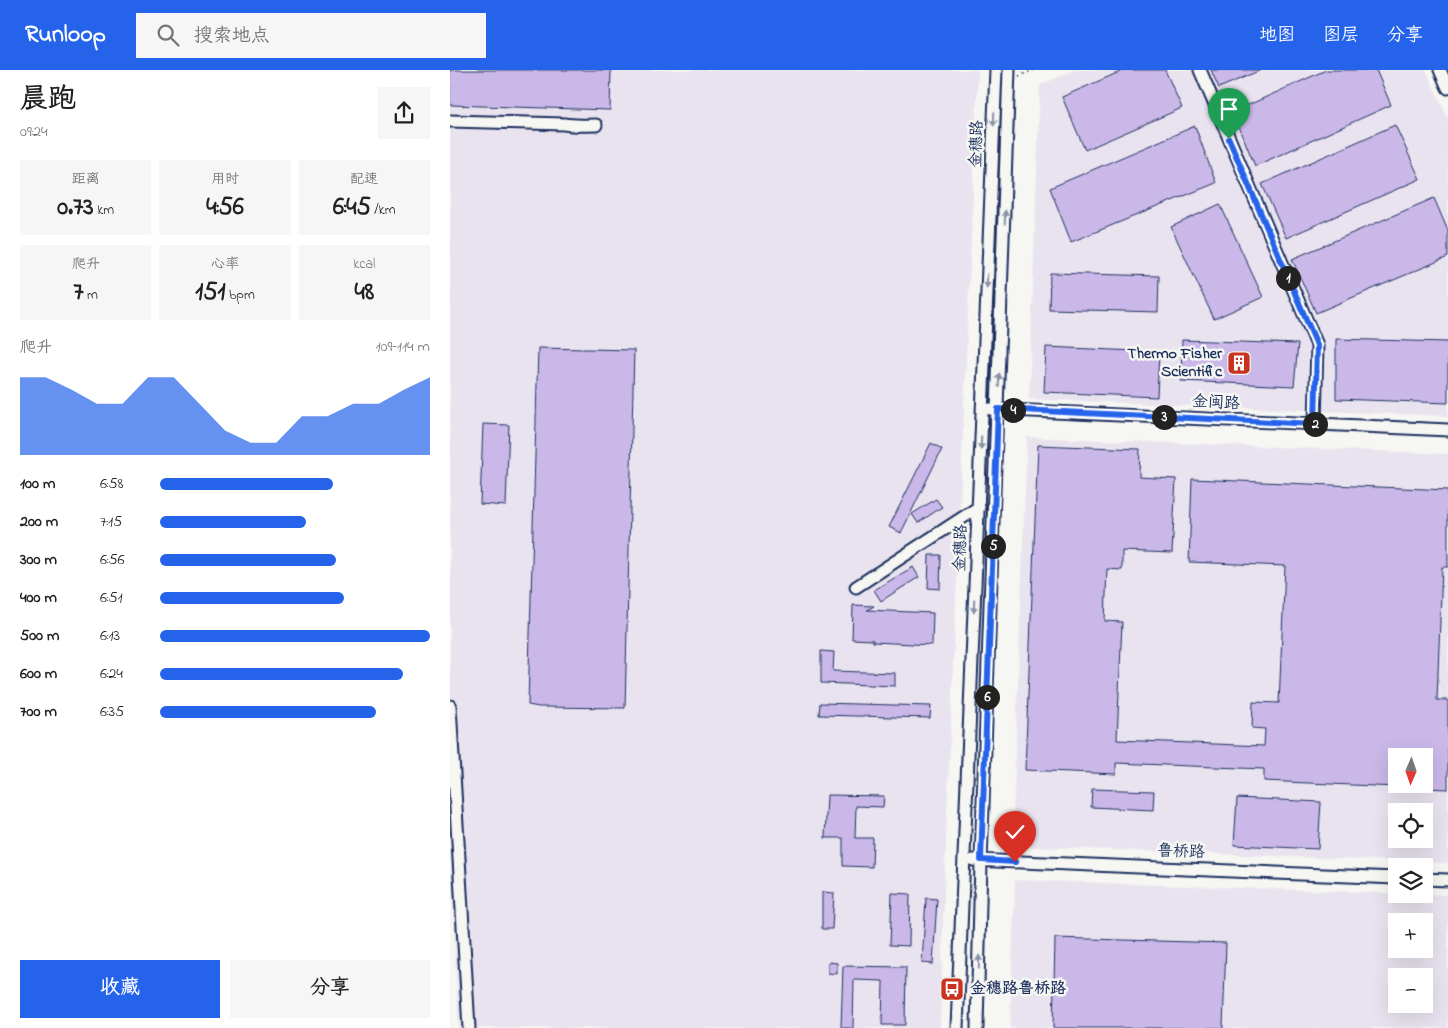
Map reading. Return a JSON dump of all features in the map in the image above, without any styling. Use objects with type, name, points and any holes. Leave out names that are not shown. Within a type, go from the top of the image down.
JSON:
[{"type":"street","points":[[1200,70],[1317,345],[1315,424]]},
{"type":"street","points":[[1440,70],[1448,88]]},
{"type":"street","points":[[996,73],[1013,72]]},
{"type":"street","name":"金穗路","points":[[977,1028],[981,860],[1013,72]]},
{"type":"street","name":"金穗路","points":[[958,1028],[996,73]]},
{"type":"street","points":[[450,121],[564,124],[576,127],[596,125]]},
{"type":"street","name":"金闽路","points":[[982,408],[1448,430]]},
{"type":"street","points":[[856,587],[978,507]]},
{"type":"street","points":[[450,706],[470,1028]]},
{"type":"street","name":"鲁桥路","points":[[964,860],[1388,878]]},
{"type":"street","points":[[1433,879],[1448,880]]},
{"type":"path","points":[[1013,72],[1034,70]]},
{"type":"shaded area","points":[[450,70],[978,70],[945,864],[940,1028],[459,1028],[450,854]]},
{"type":"shaded area","points":[[1075,70],[1426,70],[1448,119],[1448,416],[1029,399],[1040,85]]},
{"type":"shaded area","points":[[1027,437],[1448,454],[1448,863],[1433,862],[1433,858],[1388,858],[1388,861],[1012,846]]},
{"type":"shaded area","points":[[1015,880],[1388,893],[1388,903],[1433,903],[1433,894],[1448,895],[1448,1028],[1010,1028]]},
{"type":"building","points":[[450,70],[611,70],[610,110],[450,105]]},
{"type":"building","points":[[1124,70],[1165,70],[1182,108],[1085,150],[1062,97]]},
{"type":"building","points":[[1211,70],[1261,70],[1219,88]]},
{"type":"building","points":[[1326,70],[1376,70],[1391,105],[1255,166],[1233,112]]},
{"type":"building","points":[[1395,125],[1420,179],[1286,238],[1262,184]]},
{"type":"building","points":[[1195,126],[1216,183],[1071,242],[1050,188]]},
{"type":"building","points":[[1434,198],[1448,231],[1448,257],[1316,313],[1292,259]]},
{"type":"building","points":[[1220,204],[1263,297],[1214,319],[1171,227]]},
{"type":"building","points":[[1050,273],[1159,276],[1158,312],[1049,309]]},
{"type":"building","points":[[1336,339],[1448,342],[1448,403],[1336,399]]},
{"type":"building","name":"Thermo Fisher Scientific","points":[[1182,340],[1298,344],[1294,386],[1181,381]]},
{"type":"building","points":[[1046,347],[1159,352],[1157,397],[1044,392]]},
{"type":"building","points":[[538,348],[634,350],[625,708],[539,707],[528,705]]},
{"type":"building","points":[[483,424],[509,425],[506,506],[480,504]]},
{"type":"building","points":[[931,443],[942,449],[901,533],[889,527]]},
{"type":"building","points":[[1038,445],[1140,449],[1139,477],[1176,479],[1172,553],[1122,551],[1122,570],[1107,569],[1105,621],[1122,622],[1117,740],[1264,746],[1265,729],[1252,728],[1253,702],[1279,703],[1285,566],[1189,562],[1192,479],[1448,490],[1448,567],[1442,567],[1437,700],[1448,700],[1448,789],[1433,788],[1433,748],[1388,748],[1388,787],[1264,781],[1264,769],[1116,763],[1116,774],[1025,770]]},
{"type":"building","points":[[936,499],[942,507],[918,523],[912,514]]},
{"type":"building","points":[[929,555],[941,555],[940,589],[928,588]]},
{"type":"building","points":[[913,567],[919,577],[881,601],[874,590]]},
{"type":"building","points":[[853,605],[874,606],[867,610],[933,613],[932,645],[852,639]]},
{"type":"building","points":[[821,651],[834,652],[833,671],[895,673],[895,686],[821,683]]},
{"type":"building","points":[[820,703],[931,706],[930,718],[819,715]]},
{"type":"building","points":[[1092,789],[1154,791],[1153,810],[1091,807]]},
{"type":"building","points":[[827,795],[884,796],[883,807],[856,806],[855,838],[873,838],[872,867],[843,866],[843,838],[825,838]]},
{"type":"building","points":[[1237,798],[1321,802],[1318,849],[1234,845]]},
{"type":"building","points":[[822,892],[834,893],[832,929],[822,929]]},
{"type":"building","points":[[892,893],[910,894],[909,946],[890,945]]},
{"type":"building","points":[[926,898],[937,899],[933,964],[922,963]]},
{"type":"building","points":[[1055,938],[1226,943],[1223,1028],[1053,1028]]},
{"type":"building","points":[[828,962],[837,963],[837,974],[828,973]]},
{"type":"building","points":[[843,966],[906,967],[905,1025],[882,1025],[883,981],[854,980],[853,1028],[841,1028]]},
{"type":"place","name":"Thermo Fisher Scientific","points":[[1239,363]]},
{"type":"place","name":"金穗路鲁桥路","points":[[952,989]]},
{"type":"route","points":[[1015,862],[981,860],[998,409],[1315,424],[1317,345],[1229,139]]}]
